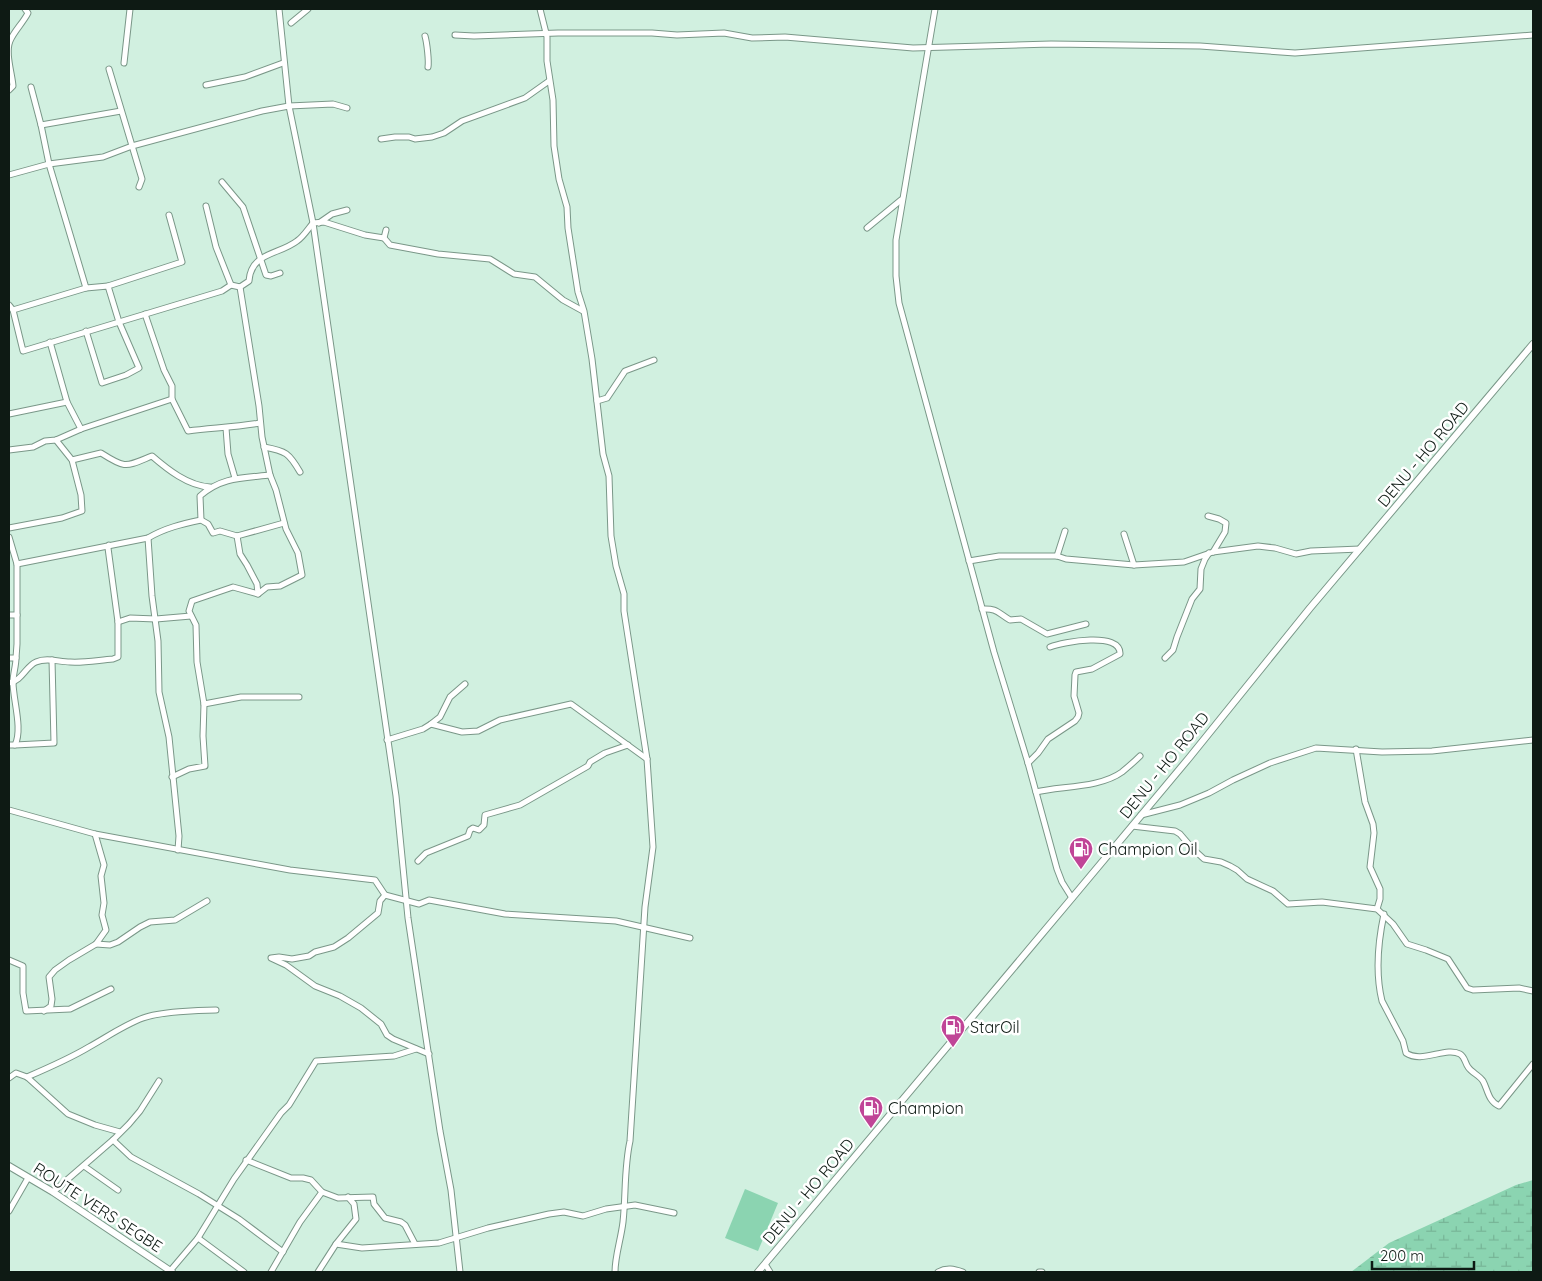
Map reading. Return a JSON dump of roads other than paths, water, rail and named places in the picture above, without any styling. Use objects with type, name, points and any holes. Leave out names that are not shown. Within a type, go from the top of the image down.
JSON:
[{"type":"main road","name":"DENU - HO ROAD","points":[[758,1272],[1189,758],[1270,656],[1533,344]]},
{"type":"main road","name":"ROUTE VERS SEGBE","points":[[9,1166],[53,1192],[171,1271]]},
{"type":"street","points":[[9,90],[13,86],[9,65],[9,42],[28,14],[25,9]]},
{"type":"street","points":[[124,63],[130,9]]},
{"type":"street","points":[[278,9],[288,106],[316,223],[396,796],[407,902],[440,1130],[451,1190],[460,1272]]},
{"type":"street","points":[[291,23],[308,9]]},
{"type":"street","points":[[540,9],[546,34],[549,81],[553,100],[554,146],[559,180],[567,206],[568,228],[578,292],[584,311],[603,454],[609,476],[612,543],[618,577],[624,594],[624,611],[647,758],[653,847],[644,928],[630,1141],[626,1162],[624,1208],[615,1272]]},
{"type":"street","points":[[936,9],[896,240],[899,303],[982,608],[1057,868],[1062,882],[1072,898]]},
{"type":"street","points":[[455,35],[652,33],[677,35],[724,33],[752,38],[785,37],[913,48],[1051,44],[1200,46],[1295,53],[1533,35]]},
{"type":"street","points":[[425,36],[426,53],[429,59],[428,67]]},
{"type":"street","points":[[206,84],[245,77],[283,63]]},
{"type":"street","points":[[109,69],[142,179],[139,187]]},
{"type":"street","points":[[380,139],[408,137],[415,139],[444,133],[462,121],[526,98],[549,81]]},
{"type":"street","points":[[30,86],[42,125],[49,164],[86,288]]},
{"type":"street","points":[[9,175],[49,164],[103,157],[132,146],[288,106],[334,104],[347,108]]},
{"type":"street","points":[[42,125],[121,111]]},
{"type":"street","points":[[222,182],[243,207],[266,274],[271,276],[280,273]]},
{"type":"street","points":[[867,228],[902,200]]},
{"type":"street","points":[[206,206],[216,247],[231,285]]},
{"type":"street","points":[[9,305],[13,310],[23,351],[222,291],[231,285],[240,287],[249,281],[249,275],[255,262],[260,258],[298,241],[316,223],[332,214],[347,210]]},
{"type":"street","points":[[13,310],[86,288],[108,286],[182,262],[170,215]]},
{"type":"street","points":[[316,223],[324,222],[365,235],[384,238],[390,245],[438,254],[490,259],[514,274],[535,277],[563,300],[584,311]]},
{"type":"street","points":[[384,238],[386,230]]},
{"type":"street","points":[[86,331],[102,383],[126,375],[139,368],[119,322],[108,286]]},
{"type":"street","points":[[240,287],[260,423],[270,475],[276,490],[284,523],[298,553],[302,575],[280,586],[267,587],[258,594]]},
{"type":"street","points":[[145,314],[164,370],[172,386],[172,399],[188,431],[260,423]]},
{"type":"street","points":[[50,342],[67,402],[81,429]]},
{"type":"street","points":[[597,401],[607,398],[625,371],[654,360]]},
{"type":"street","points":[[9,450],[33,447],[45,441],[56,440],[81,429],[172,399]]},
{"type":"street","points":[[9,414],[67,402]]},
{"type":"street","points":[[226,428],[228,454],[235,478]]},
{"type":"street","points":[[9,528],[62,518],[82,511],[81,495],[72,460],[56,440]]},
{"type":"street","points":[[264,447],[279,450],[291,456],[300,472]]},
{"type":"street","points":[[72,460],[101,453],[120,466],[132,464],[152,456],[177,477],[204,487],[210,487],[235,478],[270,475]]},
{"type":"street","points":[[201,520],[200,496],[210,487]]},
{"type":"street","points":[[1165,658],[1173,650],[1192,599],[1199,591],[1205,559],[1212,552],[1224,532],[1226,523],[1208,516]]},
{"type":"street","points":[[17,564],[148,538],[159,531],[201,520],[208,524],[213,532],[220,531],[237,536],[284,523]]},
{"type":"street","points":[[1057,556],[1064,530]]},
{"type":"street","points":[[1124,534],[1134,565]]},
{"type":"street","points":[[237,536],[240,554],[257,584],[258,594]]},
{"type":"street","points":[[9,537],[17,564],[16,658],[11,682],[18,723],[15,745]]},
{"type":"street","points":[[148,538],[152,596],[158,641],[159,692],[169,737],[179,836],[178,850]]},
{"type":"street","points":[[11,682],[25,673],[34,662],[41,660],[75,662],[118,657],[118,622],[109,545]]},
{"type":"street","points":[[969,561],[999,556],[1057,556],[1066,559],[1134,565],[1184,562],[1212,552],[1258,546],[1275,548],[1296,554],[1312,551],[1360,549]]},
{"type":"street","points":[[172,777],[189,769],[205,766],[203,736],[204,704],[198,662],[196,625],[188,610],[192,601],[233,587],[258,594]]},
{"type":"street","points":[[982,608],[997,610],[1010,620],[1021,619],[1047,634],[1086,624]]},
{"type":"street","points":[[9,615],[17,615]]},
{"type":"street","points":[[118,622],[130,618],[156,619],[191,616]]},
{"type":"street","points":[[1028,763],[1048,739],[1078,717],[1079,713],[1074,696],[1076,672],[1092,669],[1114,658],[1121,651],[1120,647],[1116,644],[1095,640],[1063,642],[1050,647]]},
{"type":"street","points":[[9,658],[16,658]]},
{"type":"street","points":[[9,745],[54,743],[52,660]]},
{"type":"street","points":[[387,740],[423,729],[431,724],[440,717],[450,697],[465,684]]},
{"type":"street","points":[[204,704],[241,697],[299,697]]},
{"type":"street","points":[[431,724],[462,732],[478,731],[500,720],[572,704],[647,758]]},
{"type":"street","points":[[1141,815],[1180,805],[1270,763],[1316,748],[1382,752],[1432,751],[1533,740]]},
{"type":"street","points":[[418,862],[426,854],[468,836],[473,828],[479,830],[484,825],[485,815],[520,805],[588,766],[590,762],[605,753],[628,745]]},
{"type":"street","points":[[1356,749],[1365,802],[1373,824],[1374,833],[1370,867],[1380,889],[1377,909]]},
{"type":"street","points":[[1036,792],[1086,785],[1114,776],[1122,772],[1140,756]]},
{"type":"street","points":[[9,810],[95,834],[178,850],[290,870],[375,880],[386,895],[407,902],[419,904],[429,900],[505,914],[616,922],[690,938]]},
{"type":"street","points":[[1132,826],[1175,831],[1204,859],[1221,862],[1230,866],[1247,879],[1273,891],[1288,904],[1322,902],[1377,909],[1400,932],[1407,944],[1448,959],[1467,988],[1473,990],[1519,988],[1533,991]]},
{"type":"street","points":[[44,1011],[51,1006],[50,977],[55,970],[96,944],[106,930],[102,915],[104,903],[102,876],[104,865],[95,834]]},
{"type":"street","points":[[386,895],[380,901],[378,913],[334,947],[315,952],[309,956],[292,959],[272,956],[271,958],[286,965],[315,986],[340,996],[361,1008],[381,1024],[388,1036],[429,1054]]},
{"type":"street","points":[[96,944],[110,945],[118,942],[150,922],[175,920],[206,901]]},
{"type":"street","points":[[1384,914],[1379,938],[1380,993],[1404,1044],[1406,1053],[1412,1056],[1427,1056],[1451,1052],[1459,1054],[1463,1057],[1468,1067],[1482,1080],[1492,1102],[1499,1106],[1533,1064]]},
{"type":"street","points":[[9,960],[23,966],[23,994],[26,1011],[70,1009],[110,988]]},
{"type":"street","points":[[26,1077],[81,1052],[126,1025],[146,1017],[200,1010],[216,1010]]},
{"type":"street","points":[[171,1271],[198,1238],[246,1160],[289,1105],[316,1061],[394,1056],[417,1048]]},
{"type":"street","points":[[9,1078],[16,1073],[26,1077],[68,1114],[94,1125],[120,1132]]},
{"type":"street","points":[[53,1192],[113,1140],[140,1111],[159,1081]]},
{"type":"street","points":[[113,1140],[131,1157],[199,1194],[239,1219],[283,1252]]},
{"type":"street","points":[[246,1160],[291,1178],[310,1180],[322,1192],[338,1198],[373,1197],[374,1204],[385,1218],[402,1222],[405,1225],[415,1244]]},
{"type":"street","points":[[84,1166],[118,1190]]},
{"type":"street","points":[[9,1211],[28,1178]]},
{"type":"street","points":[[271,1272],[300,1222],[322,1192]]},
{"type":"street","points":[[318,1272],[356,1218],[354,1204],[348,1197]]},
{"type":"street","points":[[336,1244],[362,1248],[439,1243],[488,1228],[549,1214],[564,1212],[583,1216],[606,1209],[635,1205],[674,1213]]},
{"type":"street","points":[[198,1238],[244,1272]]},
{"type":"street","points":[[765,1264],[770,1272]]},
{"type":"street","points":[[938,1272],[944,1269],[953,1269],[963,1272]]},
{"type":"place","name":"Champion Oil","points":[[1081,870]]},
{"type":"place","name":"StarOil","points":[[953,1048]]},
{"type":"place","name":"Champion","points":[[871,1129]]}]
